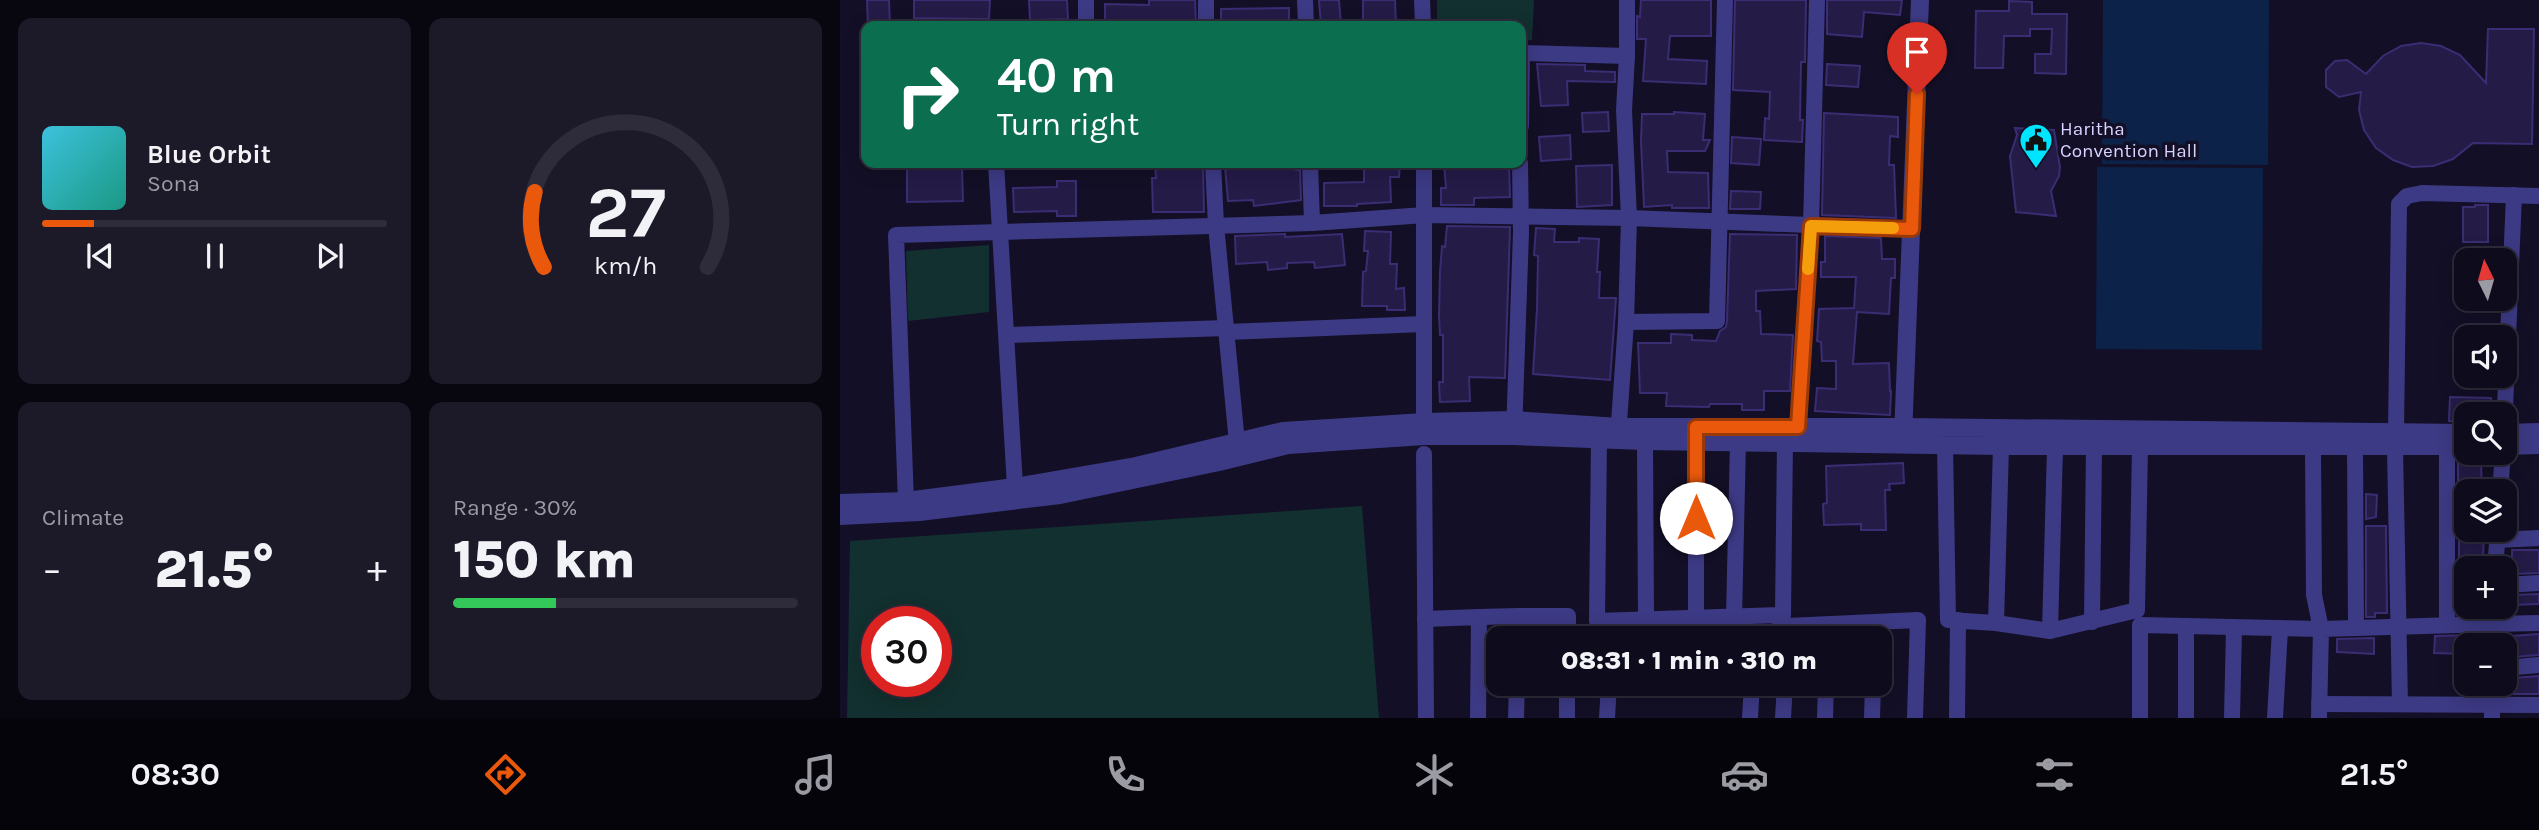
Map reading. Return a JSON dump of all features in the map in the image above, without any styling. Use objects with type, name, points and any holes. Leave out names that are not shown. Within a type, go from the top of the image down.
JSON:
[{"type":"street","points":[[1086,0],[1086,21]]},
{"type":"street","points":[[1206,0],[1206,21]]},
{"type":"street","points":[[1305,0],[1306,21]]},
{"type":"street","points":[[1422,0],[1423,21]]},
{"type":"street","points":[[1618,433],[1626,322],[1629,218],[1624,110],[1628,56],[1627,0]]},
{"type":"street","points":[[1626,322],[1717,321],[1726,0]]},
{"type":"street","points":[[1798,427],[1811,226],[1817,0]]},
{"type":"street","points":[[1903,436],[1920,0]]},
{"type":"street","points":[[1526,53],[1628,56]]},
{"type":"street","points":[[996,168],[1016,487]]},
{"type":"street","points":[[1213,168],[1216,225],[1238,451]]},
{"type":"street","points":[[1310,168],[1312,223]]},
{"type":"street","points":[[1424,168],[1426,718]]},
{"type":"street","points":[[1514,428],[1520,168]]},
{"type":"street","points":[[2400,704],[2395,440],[2399,204],[2407,196],[2422,193],[2539,195]]},
{"type":"street","points":[[2505,402],[2514,195]]},
{"type":"street","points":[[906,501],[896,235],[1312,223],[1425,215],[1629,218],[1912,229]]},
{"type":"street","points":[[1008,335],[1423,324]]},
{"type":"street","points":[[1514,428],[1599,438],[1618,433],[1645,441],[1798,427],[1903,436],[1945,445],[2055,447],[2355,447],[2454,434]]},
{"type":"street","points":[[840,516],[919,512],[1059,495],[1127,475],[1238,451],[1283,431],[1341,434],[1398,431],[1424,437],[1514,428],[1696,435],[1738,442],[1903,436],[2395,440],[2454,446]]},
{"type":"street","points":[[2517,432],[2539,432]]},
{"type":"street","points":[[1696,435],[1696,618]]},
{"type":"street","points":[[1599,438],[1597,621],[1783,615],[1786,441]]},
{"type":"street","points":[[1645,441],[1646,620]]},
{"type":"street","points":[[1734,617],[1738,442]]},
{"type":"street","points":[[1945,445],[1948,620],[1996,623],[2050,631],[2137,610],[2140,446]]},
{"type":"street","points":[[2517,446],[2539,445]]},
{"type":"street","points":[[1996,623],[2001,446]]},
{"type":"street","points":[[2092,622],[2094,446]]},
{"type":"street","points":[[2446,446],[2447,625]]},
{"type":"street","points":[[2050,631],[2055,447]]},
{"type":"street","points":[[2313,447],[2314,595],[2321,629],[2319,711],[2400,704],[2492,712],[2539,705]]},
{"type":"street","points":[[2355,447],[2356,628]]},
{"type":"street","points":[[840,503],[906,501],[1127,475]]},
{"type":"street","points":[[2517,536],[2539,538]]},
{"type":"street","points":[[2517,584],[2539,583]]},
{"type":"street","points":[[1425,619],[1568,616],[1568,626]]},
{"type":"street","points":[[1478,718],[1479,617]]},
{"type":"street","points":[[1519,617],[1519,626]]},
{"type":"street","points":[[2140,718],[2140,625],[2321,629],[2447,625],[2475,619]]},
{"type":"street","points":[[2516,619],[2539,623]]},
{"type":"street","points":[[1854,626],[1918,620],[1915,718]]},
{"type":"street","points":[[1957,718],[1958,620]]},
{"type":"street","points":[[2186,626],[2186,718]]},
{"type":"street","points":[[2232,718],[2234,628]]},
{"type":"street","points":[[2275,718],[2280,629]]},
{"type":"street","points":[[2517,666],[2539,665]]},
{"type":"street","points":[[1516,718],[1517,696]]},
{"type":"street","points":[[1567,696],[1567,718]]},
{"type":"street","points":[[1607,718],[1608,696]]},
{"type":"street","points":[[1750,718],[1751,696]]},
{"type":"street","points":[[1783,718],[1784,696]]},
{"type":"street","points":[[1825,718],[1826,696]]},
{"type":"street","points":[[1872,718],[1873,696]]},
{"type":"green space","points":[[1437,0],[1534,0],[1532,40],[1526,40],[1526,21],[1437,21]]},
{"type":"green space","points":[[989,245],[989,312],[908,321],[906,251]]},
{"type":"green space","points":[[1362,506],[1379,718],[847,718],[850,541]]},
{"type":"water","points":[[2103,0],[2269,0],[2268,165],[2102,164]]},
{"type":"water","points":[[2097,167],[2263,168],[2262,350],[2096,349]]},
{"type":"building","points":[[867,0],[889,0],[890,21],[868,21]]},
{"type":"building","points":[[914,0],[990,0],[989,19],[914,18]]},
{"type":"building","points":[[1029,0],[1067,0],[1068,19],[1030,20]]},
{"type":"building","points":[[1149,0],[1195,0],[1196,21],[1105,21],[1105,4],[1149,5]]},
{"type":"building","points":[[1319,0],[1339,0],[1341,21],[1321,21]]},
{"type":"building","points":[[1363,0],[1395,0],[1396,21],[1363,21]]},
{"type":"building","points":[[1641,0],[1711,0],[1711,36],[1670,36],[1668,59],[1707,61],[1706,84],[1643,81],[1646,39],[1637,39],[1637,16],[1640,17]]},
{"type":"building","points":[[1735,0],[1806,0],[1805,62],[1801,62],[1802,142],[1764,140],[1765,118],[1769,119],[1770,92],[1733,90]]},
{"type":"building","points":[[1827,0],[1902,0],[1900,15],[1864,12],[1862,37],[1827,34]]},
{"type":"building","points":[[2009,1],[2032,2],[2032,14],[2067,14],[2066,74],[2035,73],[2035,54],[2051,54],[2052,29],[2030,29],[2030,36],[2004,36],[2003,68],[1975,68],[1976,11],[2009,11]]},
{"type":"building","points":[[1289,8],[1289,21],[1221,21],[1221,9]]},
{"type":"building","points":[[2488,29],[2534,29],[2532,144],[2473,143],[2453,159],[2433,166],[2412,167],[2393,160],[2376,148],[2364,130],[2359,110],[2361,92],[2339,97],[2326,87],[2326,70],[2335,61],[2347,60],[2366,74],[2383,56],[2401,46],[2421,43],[2441,46],[2460,55],[2486,83]]},
{"type":"building","points":[[1537,64],[1585,65],[1585,71],[1615,72],[1615,82],[1567,81],[1568,105],[1541,106]]},
{"type":"building","points":[[1827,64],[1860,66],[1858,87],[1826,85]]},
{"type":"building","points":[[1608,112],[1609,131],[1583,132],[1582,113]]},
{"type":"building","points":[[1824,113],[1898,117],[1898,137],[1890,136],[1889,165],[1894,165],[1896,218],[1822,215]]},
{"type":"building","points":[[1642,114],[1705,114],[1703,140],[1710,140],[1705,151],[1667,151],[1668,172],[1708,173],[1709,208],[1672,208],[1672,205],[1644,207]]},
{"type":"building","name":"Haritha Convention Hall","points":[[2015,128],[2054,130],[2060,167],[2059,176],[2051,191],[2056,216],[2016,212],[2010,156],[2017,135]]},
{"type":"building","points":[[1570,135],[1571,159],[1541,161],[1539,137]]},
{"type":"building","points":[[1732,137],[1761,139],[1759,165],[1731,163]]},
{"type":"building","points":[[1612,165],[1612,205],[1577,207],[1576,166]]},
{"type":"building","points":[[907,168],[962,168],[963,201],[907,202]]},
{"type":"building","points":[[1155,168],[1203,168],[1204,212],[1153,212],[1152,178],[1156,178]]},
{"type":"building","points":[[1225,168],[1300,170],[1301,200],[1254,206],[1253,200],[1228,201]]},
{"type":"building","points":[[1364,168],[1400,168],[1399,177],[1390,177],[1391,202],[1324,206],[1324,183],[1364,182]]},
{"type":"building","points":[[1444,168],[1509,168],[1510,197],[1474,198],[1474,205],[1441,205],[1441,188],[1446,188]]},
{"type":"building","points":[[1057,181],[1076,181],[1076,216],[1057,216],[1057,211],[1014,212],[1013,188],[1057,187]]},
{"type":"building","points":[[1731,191],[1761,192],[1760,209],[1730,209]]},
{"type":"building","points":[[2488,205],[2488,242],[2463,242],[2463,207]]},
{"type":"building","points":[[1447,226],[1510,227],[1505,378],[1469,377],[1470,401],[1440,402],[1439,382],[1443,382],[1443,335],[1440,335],[1439,315],[1440,272]]},
{"type":"building","points":[[1536,228],[1555,229],[1554,242],[1579,242],[1579,238],[1599,239],[1599,298],[1616,298],[1610,380],[1533,374],[1537,308],[1538,256],[1534,255]]},
{"type":"building","points":[[1365,231],[1391,232],[1390,264],[1397,264],[1396,289],[1404,288],[1405,310],[1387,310],[1387,306],[1362,306],[1363,272],[1366,271],[1368,251],[1364,251]]},
{"type":"building","points":[[1285,234],[1285,237],[1342,234],[1345,265],[1315,268],[1314,262],[1287,263],[1287,268],[1268,270],[1267,262],[1236,264],[1235,236]]},
{"type":"building","points":[[1730,234],[1797,235],[1796,289],[1756,291],[1756,311],[1760,311],[1761,334],[1793,335],[1790,391],[1764,391],[1764,410],[1742,410],[1742,404],[1710,404],[1709,407],[1666,406],[1667,393],[1640,393],[1638,343],[1671,343],[1671,334],[1692,335],[1692,340],[1716,341],[1727,321]]},
{"type":"building","points":[[1825,236],[1881,238],[1882,259],[1895,259],[1889,314],[1857,312],[1853,364],[1889,363],[1890,415],[1815,411],[1817,388],[1836,389],[1836,361],[1822,361],[1821,342],[1817,341],[1819,309],[1854,308],[1856,277],[1821,277],[1821,262],[1825,262]]},
{"type":"building","points":[[2450,397],[2491,398],[2491,402],[2454,402],[2454,421],[2449,421]]},
{"type":"building","points":[[1903,463],[1904,483],[1889,484],[1890,490],[1885,490],[1886,530],[1861,530],[1861,524],[1824,525],[1823,504],[1827,503],[1826,466]]},
{"type":"building","points":[[2458,465],[2481,465],[2482,479],[2458,479]]},
{"type":"building","points":[[2366,494],[2377,495],[2376,517],[2366,519]]},
{"type":"building","points":[[2366,526],[2386,526],[2387,613],[2375,613],[2375,617],[2366,617]]},
{"type":"building","points":[[2459,542],[2484,542],[2483,556],[2459,556]]},
{"type":"building","points":[[2512,550],[2539,550],[2539,573],[2517,574],[2517,556],[2512,556]]},
{"type":"building","points":[[2539,594],[2539,604],[2517,605],[2517,595]]},
{"type":"building","points":[[2539,634],[2539,655],[2517,657],[2517,636]]},
{"type":"building","points":[[2454,635],[2454,654],[2434,653],[2435,636]]},
{"type":"building","points":[[2374,638],[2374,654],[2337,652],[2337,639]]},
{"type":"building","points":[[2539,676],[2539,694],[2517,694],[2517,678]]},
{"type":"slow traffic","points":[[1808,269],[1811,226],[1893,228]]},
{"type":"place","name":"Haritha Convention Hall","points":[[2036,170]]},
{"type":"route","points":[[1696,518],[1696,427],[1798,427],[1811,226],[1912,229],[1917,94]]}]
